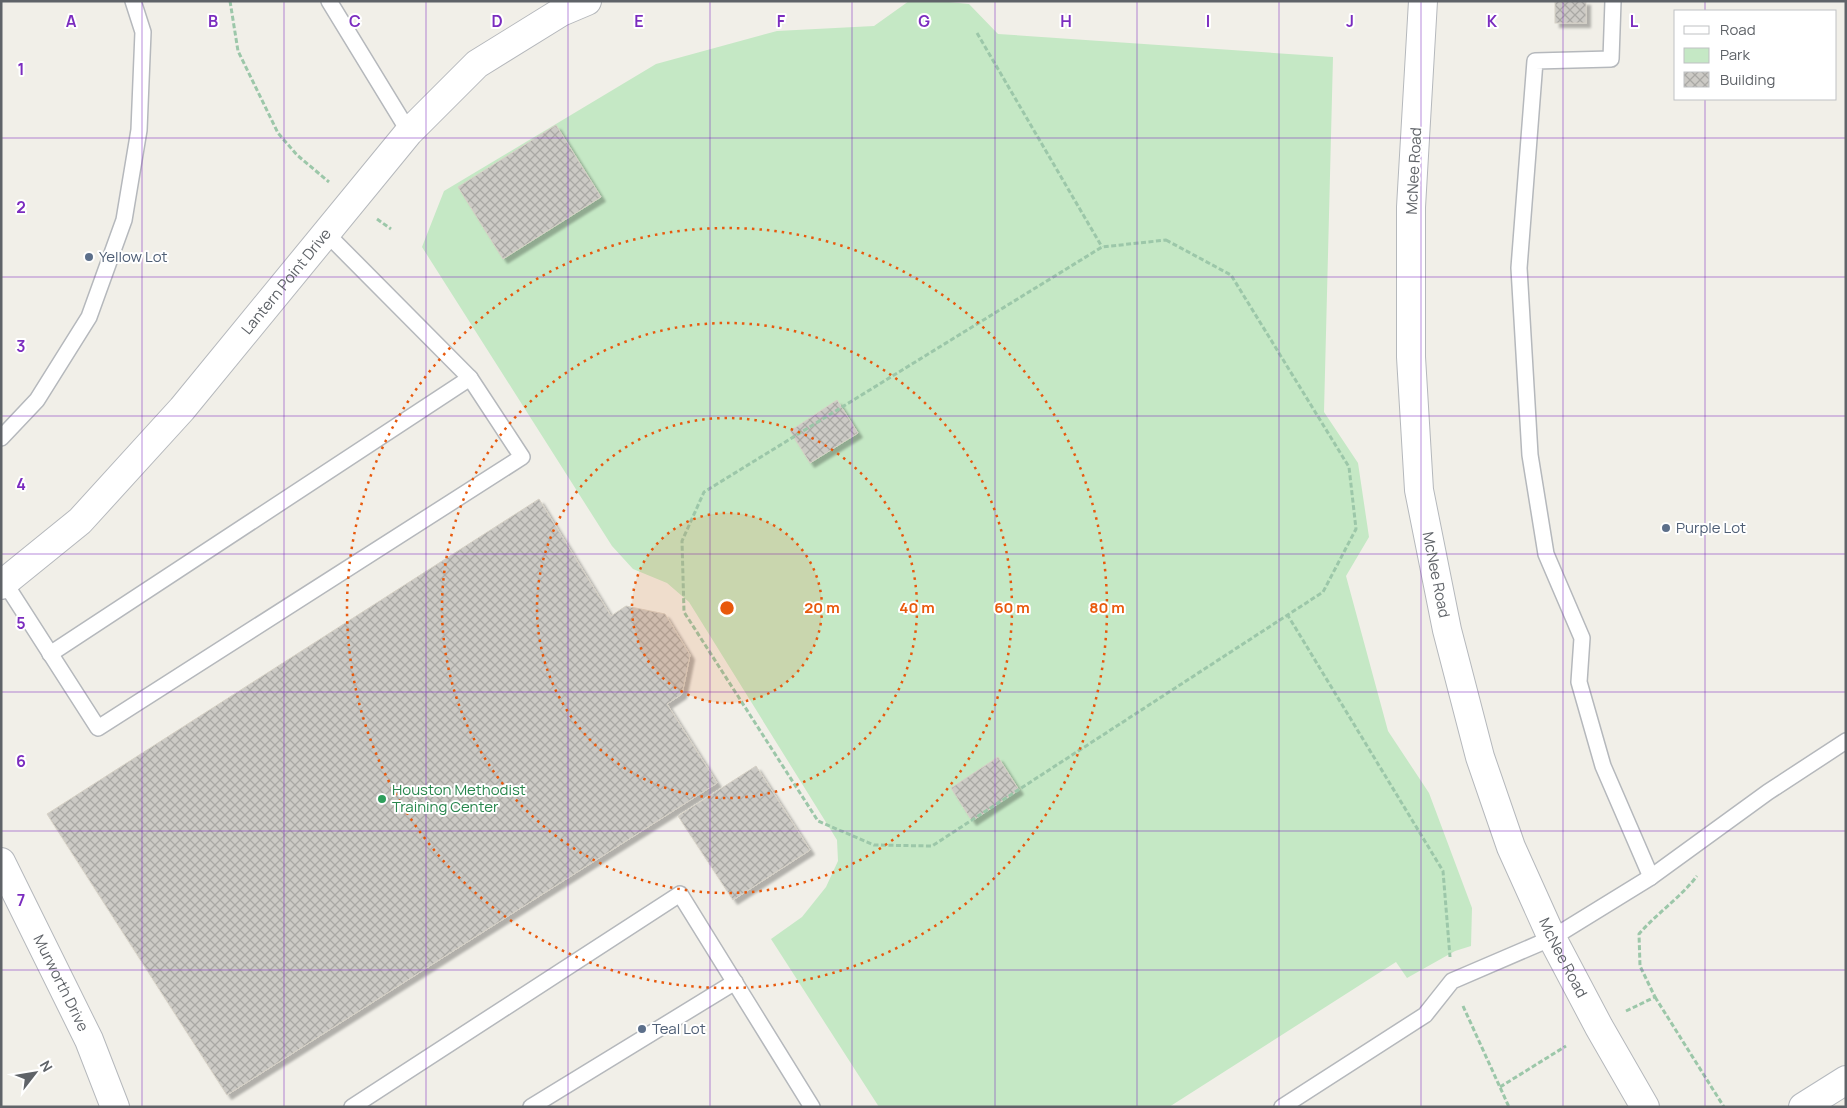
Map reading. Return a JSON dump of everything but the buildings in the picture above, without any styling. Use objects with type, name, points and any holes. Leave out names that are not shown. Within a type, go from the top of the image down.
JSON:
[{"type":"street","name":"Lantern Point Drive","points":[[3,584],[80,522],[170,424],[408,132],[477,64],[561,12],[587,1]]},
{"type":"street","name":"McNee Road","points":[[1423,1],[1411,217],[1411,357],[1419,490],[1447,630],[1480,757],[1511,847],[1552,938],[1599,1027],[1645,1107]]},
{"type":"street","name":"Murworth Drive","points":[[1,862],[89,1040],[115,1107]]},
{"type":"street","points":[[1803,1107],[1846,1080]]},
{"type":"lane","points":[[1,438],[37,400],[89,317],[124,220],[139,130],[143,32],[134,1]]},
{"type":"lane","points":[[329,1],[408,132]]},
{"type":"lane","points":[[1613,1],[1611,59],[1535,61],[1519,268],[1530,455],[1546,554],[1582,638],[1579,682],[1603,766],[1651,877]]},
{"type":"lane","points":[[3,584],[98,728],[522,457],[470,378],[325,232]]},
{"type":"lane","points":[[50,654],[470,378]]},
{"type":"lane","points":[[1282,1107],[1424,1015],[1452,981],[1552,938],[1651,877],[1768,792],[1846,741]]},
{"type":"lane","points":[[352,1107],[680,894],[812,1107]]},
{"type":"lane","points":[[531,1107],[735,982]]},
{"type":"path","points":[[230,1],[238,51],[278,133],[297,155],[329,182]]},
{"type":"path","points":[[977,33],[1102,246]]},
{"type":"path","points":[[374,216],[391,229]]},
{"type":"path","points":[[1166,240],[1230,275],[1349,467],[1356,529],[1322,592],[932,846],[874,845],[818,821],[684,612],[682,541],[704,492],[1102,246],[1166,240]]},
{"type":"path","points":[[1287,614],[1444,871],[1452,981],[1508,1107]]},
{"type":"path","points":[[1699,873],[1676,900],[1657,914],[1639,934],[1640,966],[1655,997],[1724,1107]]},
{"type":"path","points":[[1626,1011],[1655,997]]},
{"type":"path","points":[[1500,1087],[1566,1046]]},
{"type":"green space","points":[[909,1],[969,4],[998,34],[1333,57],[1324,412],[1358,463],[1369,537],[1346,576],[1388,731],[1429,793],[1472,908],[1471,946],[1455,951],[1407,978],[1396,962],[1169,1107],[879,1107],[771,939],[802,917],[826,887],[838,861],[837,840],[689,602],[667,583],[633,569],[612,546],[422,247],[444,191],[656,64],[777,31],[874,26]]},
{"type":"place","name":"Yellow Lot","points":[[89,257]]},
{"type":"place","name":"Purple Lot","points":[[1666,528]]},
{"type":"place","name":"Houston Methodist Training Center","points":[[382,799]]},
{"type":"place","name":"Teal Lot","points":[[642,1029]]}]
